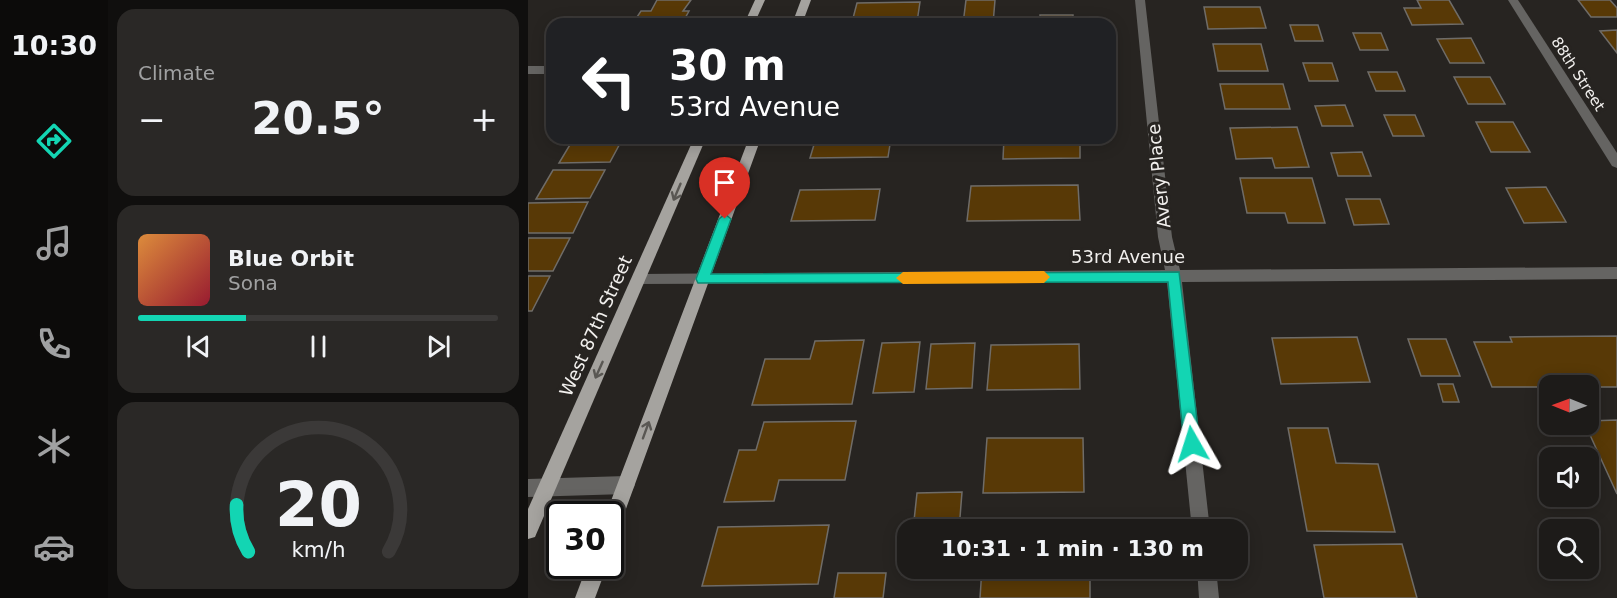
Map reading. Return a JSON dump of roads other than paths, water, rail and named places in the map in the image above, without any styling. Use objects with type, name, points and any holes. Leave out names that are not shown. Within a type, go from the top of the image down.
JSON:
[{"type":"main road","points":[[752,18],[760,0]]},
{"type":"main road","points":[[799,18],[806,0]]},
{"type":"main road","name":"West 87th Street","points":[[528,530],[697,144]]},
{"type":"main road","points":[[620,501],[753,144]]},
{"type":"main road","points":[[585,598],[592,579]]},
{"type":"street","name":"Avery Place","points":[[1140,0],[1165,237],[1174,276],[1201,519]]},
{"type":"street","name":"88th Street","points":[[1513,0],[1617,164]]},
{"type":"street","points":[[528,70],[546,70]]},
{"type":"street","name":"53rd Avenue","points":[[639,280],[1617,273]]},
{"type":"street","points":[[528,488],[626,485]]},
{"type":"street","points":[[1207,579],[1209,598]]}]
